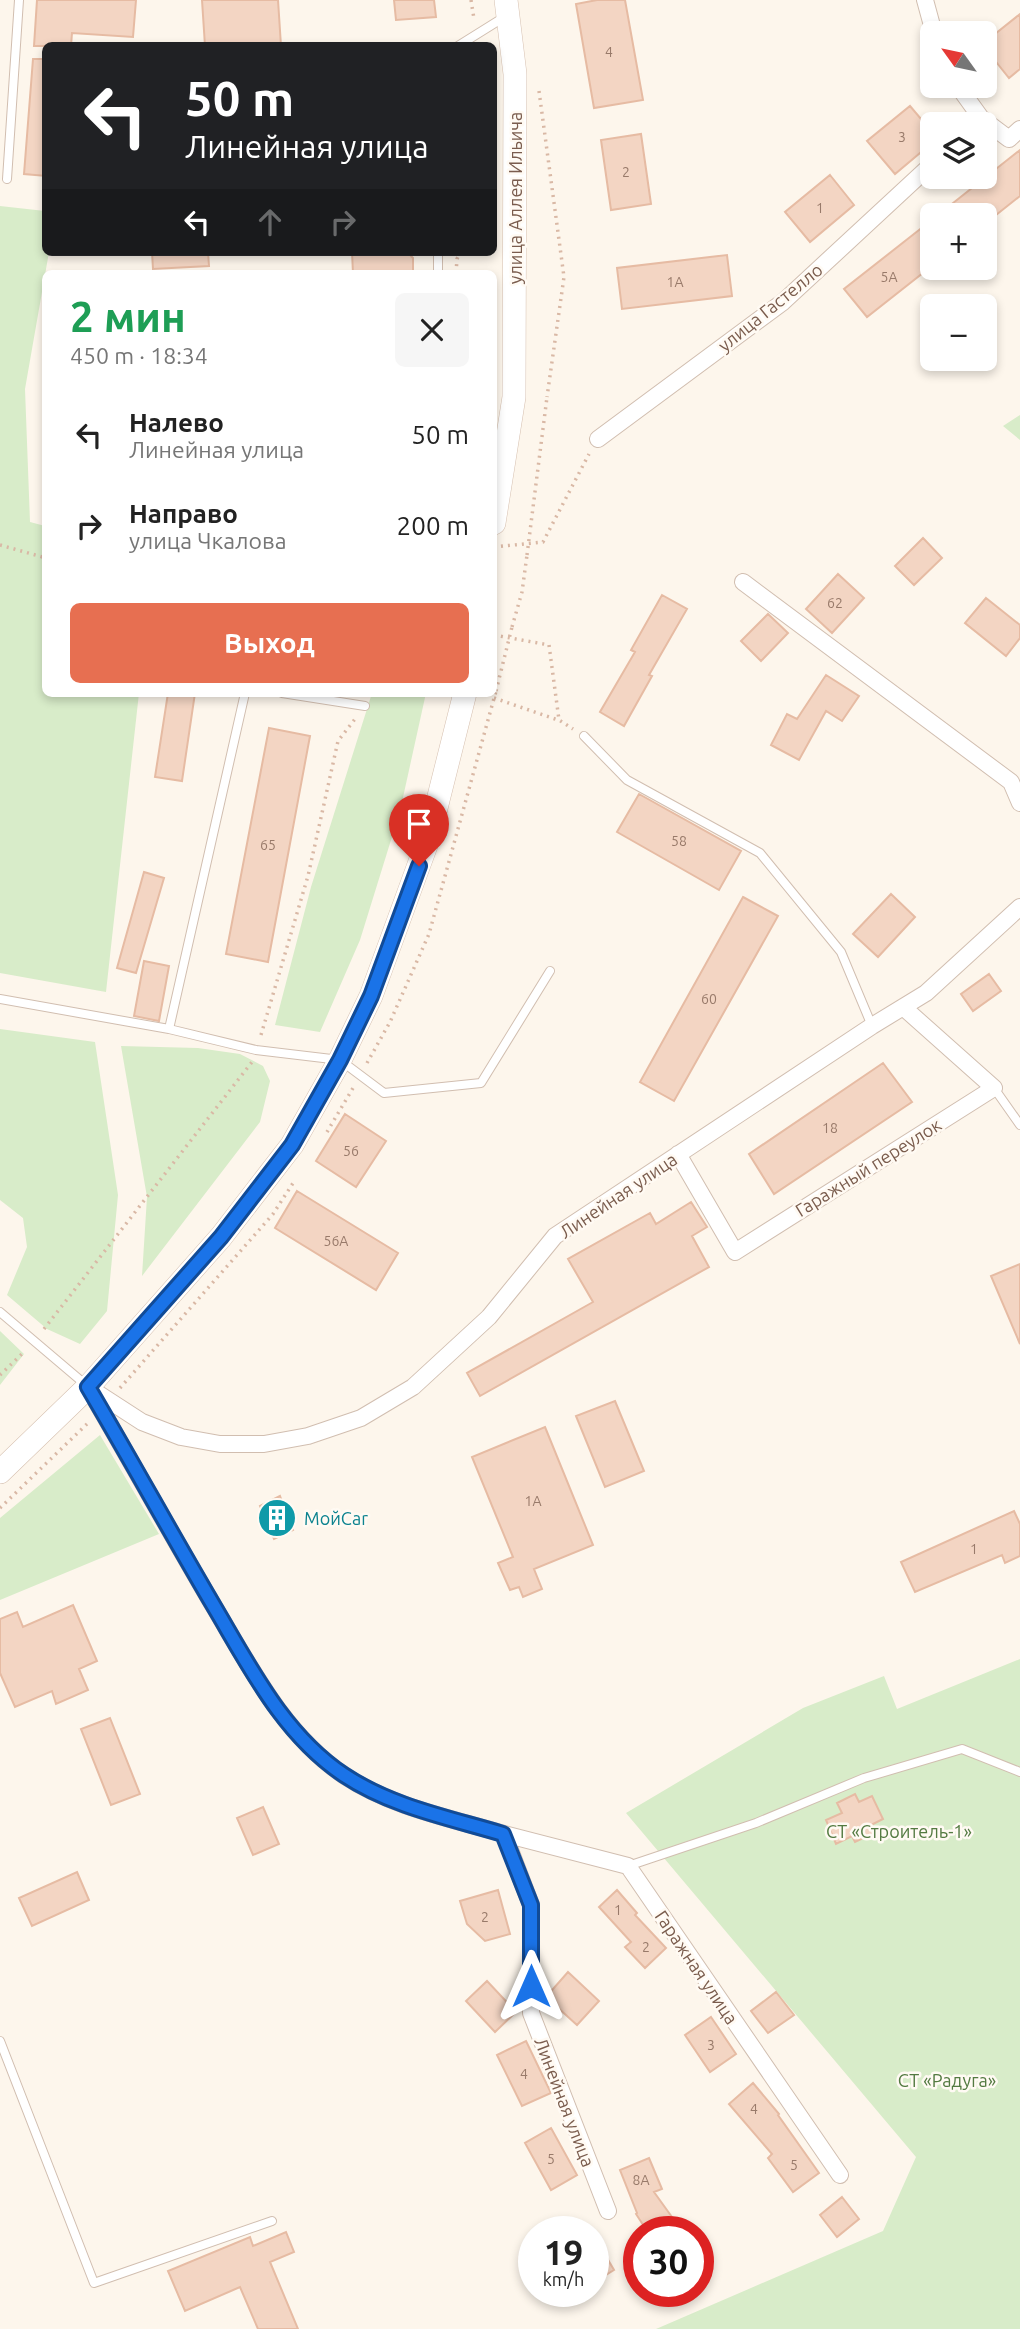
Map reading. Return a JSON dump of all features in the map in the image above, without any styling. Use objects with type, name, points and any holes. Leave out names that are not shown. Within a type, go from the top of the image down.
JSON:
[{"type":"main road","name":"улица Аллея Ильича","points":[[497,504],[514,397],[515,74],[507,7]]},
{"type":"main road","points":[[0,1472],[88,1387],[221,1237],[292,1145],[340,1060],[371,996],[429,840],[464,697]]},
{"type":"street","points":[[925,0],[930,21]]},
{"type":"street","points":[[997,132],[1009,139],[1020,129]]},
{"type":"street","name":"улица Гастелло","points":[[598,439],[783,302],[920,175]]},
{"type":"street","points":[[743,582],[1011,782],[1020,803]]},
{"type":"street","name":"Линейная улица","points":[[88,1387],[142,1422],[181,1437],[220,1444],[264,1444],[308,1436],[361,1418],[414,1387],[489,1317],[555,1236],[926,993],[1020,907]]},
{"type":"street","points":[[903,1007],[994,1088]]},
{"type":"street","name":"Гаражный переулок","points":[[678,1154],[735,1252],[994,1088]]},
{"type":"street","points":[[88,1387],[245,1659],[287,1723],[312,1751],[345,1776],[383,1796],[503,1834],[628,1866]]},
{"type":"street","name":"Линейная улица","points":[[503,1834],[531,1905],[531,2013],[608,2211]]},
{"type":"street","name":"Гаражная улица","points":[[628,1866],[839,2175]]},
{"type":"lane","points":[[7,178],[19,0]]},
{"type":"lane","points":[[463,42],[507,7]]},
{"type":"lane","points":[[169,1029],[244,697]]},
{"type":"lane","points":[[308,697],[365,706]]},
{"type":"lane","points":[[583,736],[627,780],[760,853],[841,952],[872,1026]]},
{"type":"lane","points":[[0,999],[169,1029],[256,1050],[340,1060],[384,1093],[481,1083],[550,971]]},
{"type":"lane","points":[[994,1088],[1020,1125]]},
{"type":"lane","points":[[0,1312],[88,1387]]},
{"type":"lane","points":[[628,1866],[756,1823],[864,1778],[962,1749],[1020,1772]]},
{"type":"lane","points":[[0,2041],[94,2283],[272,2221]]},
{"type":"path","points":[[497,687],[522,592],[564,277],[538,83]]},
{"type":"path","points":[[497,547],[542,542],[598,439]]},
{"type":"path","points":[[0,545],[42,557]]},
{"type":"path","points":[[497,636],[549,645],[559,720]]},
{"type":"path","points":[[494,698],[559,720],[583,736]]},
{"type":"green space","points":[[0,206],[42,211],[42,256],[48,256],[46,270],[42,270],[42,292],[25,389],[30,522],[42,525],[42,697],[139,697],[106,992],[0,973]]},
{"type":"green space","points":[[1020,415],[1020,440],[1003,426]]},
{"type":"green space","points":[[371,697],[425,697],[400,811],[360,940],[320,1032],[275,1025],[311,887]]},
{"type":"green space","points":[[0,1029],[95,1042],[118,1195],[107,1311],[80,1344],[47,1329],[7,1295],[27,1247],[23,1218],[0,1200]]},
{"type":"green space","points":[[121,1046],[198,1048],[240,1054],[263,1066],[270,1081],[260,1122],[142,1276],[147,1197]]},
{"type":"green space","points":[[0,1331],[24,1354],[0,1385]]},
{"type":"green space","points":[[100,1435],[159,1534],[0,1600],[0,1518]]},
{"type":"green space","points":[[1020,1659],[1020,2329],[656,2329],[707,2307],[714,2307],[714,2304],[883,2231],[916,2157],[626,1813],[803,1708],[884,1676],[897,1709]]},
{"type":"building","points":[[37,0],[136,0],[133,37],[72,33],[71,42],[42,42],[42,46],[34,46]]},
{"type":"building","points":[[202,0],[278,0],[281,42],[205,42]]},
{"type":"building","points":[[394,0],[434,0],[436,17],[396,20]]},
{"type":"building","points":[[597,0],[625,0],[643,100],[594,108],[576,4]]},
{"type":"building","points":[[1020,14],[1020,69],[1009,78],[998,64],[998,32]]},
{"type":"building","points":[[33,59],[42,59],[42,176],[24,174]]},
{"type":"building","points":[[910,106],[920,118],[920,153],[895,174],[867,141]]},
{"type":"building","points":[[641,134],[651,204],[611,210],[601,140]]},
{"type":"building","points":[[1020,150],[1020,196],[997,214],[997,203],[953,203],[971,189],[997,189],[997,168]]},
{"type":"building","points":[[830,175],[854,205],[810,242],[785,212]]},
{"type":"building","points":[[920,229],[920,275],[867,317],[844,289]]},
{"type":"building","points":[[727,255],[732,296],[622,309],[617,268]]},
{"type":"building","points":[[152,256],[208,256],[209,266],[153,269]]},
{"type":"building","points":[[352,256],[413,258],[413,270],[353,270]]},
{"type":"building","points":[[923,538],[942,558],[914,585],[895,566]]},
{"type":"building","points":[[838,574],[864,598],[832,633],[806,609]]},
{"type":"building","points":[[662,595],[687,609],[649,675],[652,676],[624,726],[600,712],[635,652],[631,650]]},
{"type":"building","points":[[986,598],[1020,625],[1020,638],[1006,656],[965,623]]},
{"type":"building","points":[[768,614],[788,633],[761,661],[741,641]]},
{"type":"building","points":[[826,675],[859,696],[842,721],[826,711],[799,760],[771,745],[787,714],[797,719]]},
{"type":"building","points":[[167,697],[194,697],[182,781],[155,777]]},
{"type":"building","points":[[269,728],[310,736],[268,962],[226,954]]},
{"type":"building","points":[[639,794],[741,851],[719,890],[617,832]]},
{"type":"building","points":[[144,872],[164,878],[136,973],[117,968]]},
{"type":"building","points":[[891,894],[915,917],[878,957],[853,934]]},
{"type":"building","points":[[743,897],[778,916],[674,1101],[640,1082]]},
{"type":"building","points":[[144,961],[169,966],[159,1021],[134,1016]]},
{"type":"building","points":[[989,974],[1001,991],[973,1011],[961,994]]},
{"type":"building","points":[[883,1063],[912,1102],[774,1194],[749,1154]]},
{"type":"building","points":[[345,1114],[386,1141],[356,1187],[316,1161]]},
{"type":"building","points":[[297,1191],[398,1253],[376,1290],[275,1228]]},
{"type":"building","points":[[691,1202],[707,1227],[692,1236],[709,1267],[480,1396],[467,1373],[593,1302],[568,1259],[650,1213],[656,1224]]},
{"type":"building","points":[[1020,1264],[1020,1344],[991,1276]]},
{"type":"building","points":[[615,1401],[644,1471],[605,1487],[576,1416]]},
{"type":"building","points":[[545,1427],[593,1545],[534,1569],[542,1589],[523,1597],[519,1587],[510,1590],[498,1563],[513,1557],[472,1457]]},
{"type":"building","name":"МойCar","points":[[280,1496],[293,1530],[274,1539],[260,1506]]},
{"type":"building","points":[[1014,1511],[1020,1524],[1020,1556],[1005,1563],[1002,1555],[915,1592],[901,1562]]},
{"type":"building","points":[[73,1605],[97,1661],[79,1669],[88,1690],[56,1704],[52,1691],[15,1707],[0,1673],[0,1619],[17,1612],[23,1627]]},
{"type":"building","points":[[110,1718],[140,1794],[111,1805],[81,1729]]},
{"type":"building","points":[[855,1794],[859,1802],[872,1796],[883,1819],[871,1825],[874,1833],[855,1842],[852,1836],[836,1844],[826,1820],[842,1813],[837,1803]]},
{"type":"building","points":[[263,1807],[279,1844],[253,1855],[237,1818]]},
{"type":"building","points":[[77,1872],[89,1900],[32,1926],[19,1898]]},
{"type":"building","points":[[498,1890],[510,1934],[485,1941],[467,1924],[460,1901]]},
{"type":"building","points":[[617,1890],[637,1913],[635,1915],[666,1948],[645,1968],[625,1947],[631,1942],[599,1907]]},
{"type":"building","points":[[568,1972],[599,2001],[577,2025],[546,1997]]},
{"type":"building","points":[[487,1981],[516,2012],[495,2032],[466,2001]]},
{"type":"building","points":[[776,1992],[794,2015],[768,2033],[751,2011]]},
{"type":"building","points":[[711,2017],[736,2054],[710,2072],[685,2035]]},
{"type":"building","points":[[526,2041],[551,2093],[522,2106],[497,2055]]},
{"type":"building","points":[[753,2083],[779,2114],[819,2173],[793,2192],[768,2158],[772,2154],[729,2104]]},
{"type":"building","points":[[551,2128],[577,2175],[551,2190],[525,2143]]},
{"type":"building","points":[[649,2158],[662,2189],[654,2192],[671,2216],[637,2216],[620,2170]]},
{"type":"building","points":[[842,2197],[859,2219],[837,2237],[820,2215]]},
{"type":"building","points":[[286,2232],[294,2252],[270,2262],[298,2329],[258,2329],[240,2287],[185,2311],[168,2271],[250,2237],[253,2246]]},
{"type":"place","name":"МойCar","points":[[277,1518]]},
{"type":"route","points":[[419,866],[371,996],[340,1060],[292,1145],[221,1237],[88,1387],[245,1659],[287,1723],[312,1751],[345,1776],[383,1796],[503,1834],[531,1905],[531,1986]]},
{"type":"park label","name":"СТ «Строитель-1»","points":[[899,1831]]},
{"type":"park label","name":"СТ «Радуга»","points":[[947,2080]]}]
